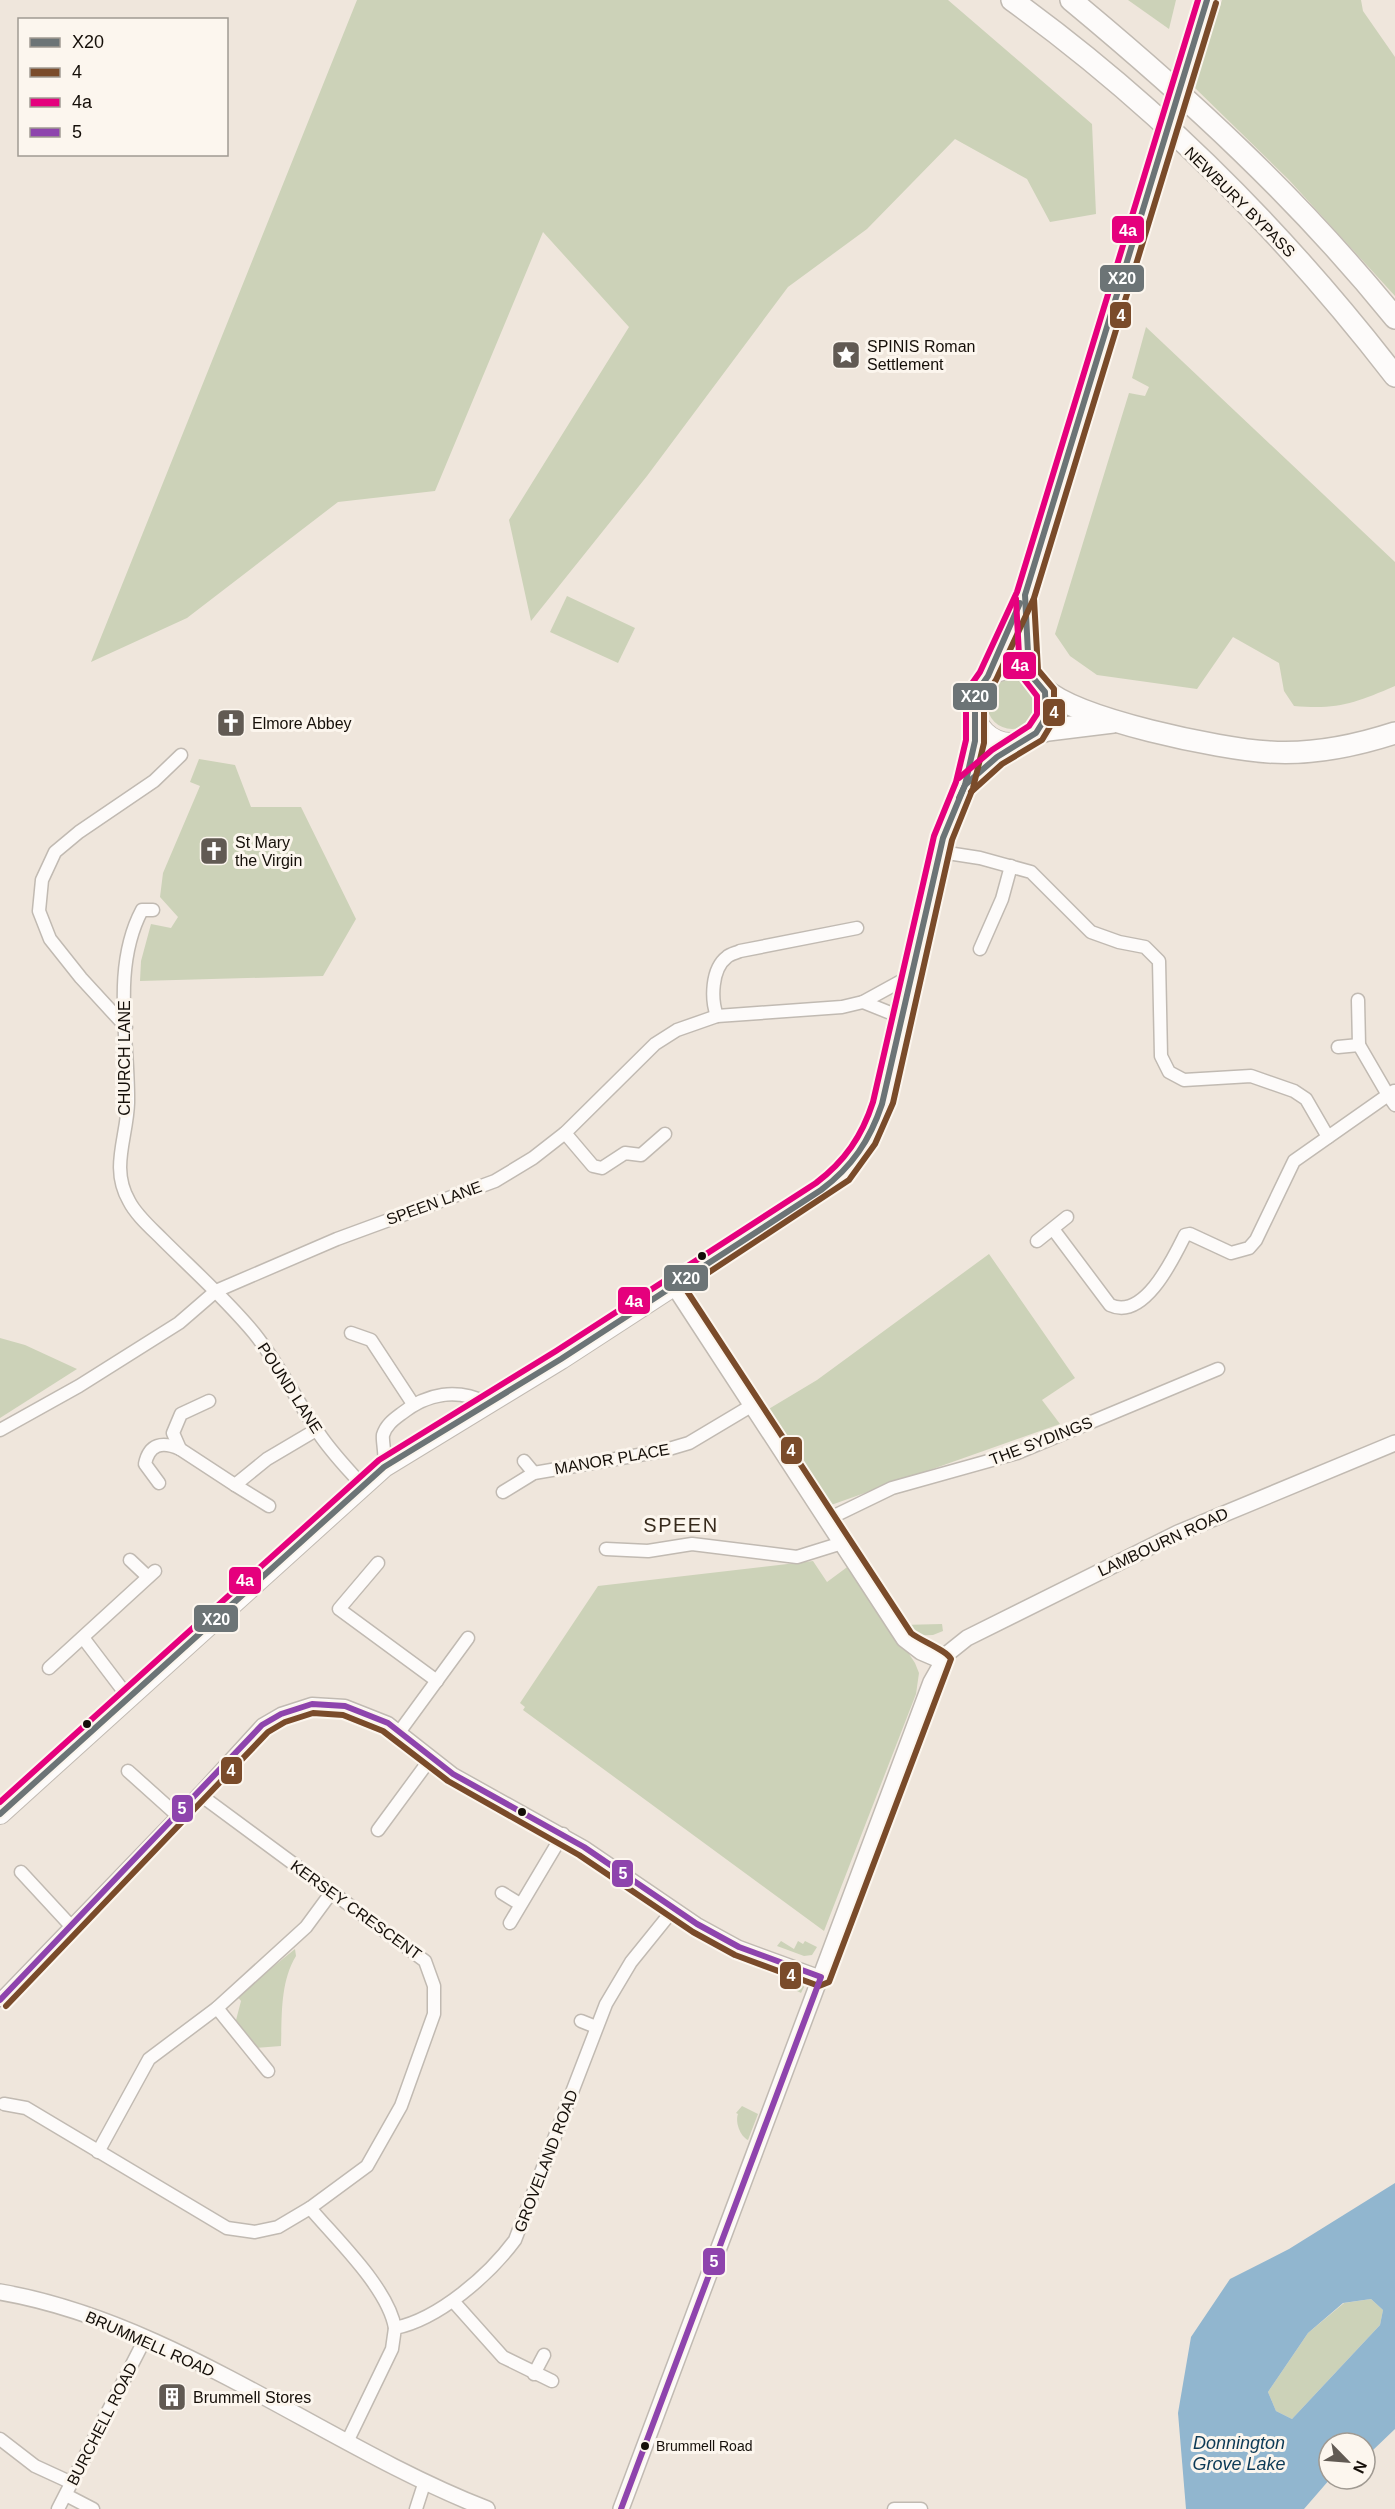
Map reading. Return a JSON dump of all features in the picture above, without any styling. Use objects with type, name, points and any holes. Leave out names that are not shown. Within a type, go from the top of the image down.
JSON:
[{"type":"highway","name":"NEWBURY BYPASS","points":[[1012,0],[1112,79],[1229,188],[1329,294],[1395,376]]},
{"type":"highway","points":[[1071,0],[1134,51],[1243,151],[1292,200],[1394,317]]},
{"type":"highway","points":[[1036,681],[1066,704],[1113,721],[1236,748],[1270,752],[1327,749],[1395,733]]},
{"type":"highway","points":[[1029,737],[1048,730],[1113,721]]},
{"type":"main road","points":[[0,1814],[384,1467],[487,1402],[561,1359],[821,1190],[852,1164],[866,1145],[877,1122],[914,973],[940,852],[953,810],[966,786],[975,741],[975,695],[988,676],[1024,595],[1207,0]]},
{"type":"main road","points":[[966,786],[997,757],[1029,737],[1042,725],[1047,713],[1047,703],[1036,681],[1024,595]]},
{"type":"main road","points":[[988,676],[1007,669],[1036,681]]},
{"type":"main road","points":[[975,717],[982,729],[994,739],[1009,743],[1029,737]]},
{"type":"street","points":[[126,1026],[81,978],[50,939],[39,911],[42,880],[55,852],[79,832],[153,781],[180,755]]},
{"type":"street","points":[[940,852],[980,858],[1031,872],[1091,933],[1119,942],[1145,946],[1159,961],[1161,1056],[1169,1072],[1184,1080],[1251,1077],[1294,1091],[1306,1099],[1328,1137]]},
{"type":"street","points":[[980,949],[1002,899],[1011,866]]},
{"type":"street","name":"CHURCH LANE","points":[[153,910],[142,910],[132,934],[127,956],[128,1106],[118,1166],[129,1203],[194,1272],[216,1291]]},
{"type":"street","points":[[717,1016],[712,1004],[714,985],[723,954],[857,928]]},
{"type":"street","name":"SPEEN LANE","points":[[0,1430],[79,1386],[179,1323],[216,1291],[337,1239],[495,1181],[533,1158],[565,1133],[655,1044],[677,1030],[717,1016],[842,1007],[863,1002],[914,973]]},
{"type":"street","points":[[1053,1229],[1110,1305],[1119,1309],[1130,1306],[1155,1287],[1166,1273],[1185,1235],[1191,1234],[1231,1253],[1249,1248],[1256,1240],[1294,1161],[1393,1097],[1359,1045],[1358,1000]]},
{"type":"street","points":[[863,1002],[903,1018]]},
{"type":"street","points":[[1338,1047],[1359,1045]]},
{"type":"street","points":[[565,1133],[593,1166],[602,1168],[626,1154],[641,1155],[665,1134]]},
{"type":"street","points":[[1037,1240],[1067,1217]]},
{"type":"street","points":[[673,1285],[904,1638],[921,1652],[942,1662]]},
{"type":"street","name":"POUND LANE","points":[[216,1291],[261,1342],[316,1430],[362,1485]]},
{"type":"street","points":[[351,1333],[371,1340],[413,1404]]},
{"type":"street","name":"THE SYDINGS","points":[[828,1519],[892,1488],[1017,1453],[1218,1369]]},
{"type":"street","points":[[384,1467],[386,1453],[382,1437],[388,1424],[413,1404],[438,1394],[472,1395],[487,1402]]},
{"type":"street","points":[[180,1449],[172,1433],[181,1414],[209,1401]]},
{"type":"street","name":"MANOR PLACE","points":[[503,1492],[534,1473],[662,1451],[689,1443],[752,1406]]},
{"type":"street","points":[[235,1485],[267,1459],[316,1430]]},
{"type":"street","name":"LAMBOURN ROAD","points":[[621,2509],[931,1682],[942,1662],[967,1638],[1168,1538],[1395,1443]]},
{"type":"street","points":[[159,1483],[145,1464],[147,1455],[155,1445],[168,1444],[180,1449],[269,1506]]},
{"type":"street","name":"MANOR PLACE","points":[[524,1461],[534,1473]]},
{"type":"street","points":[[606,1549],[648,1551],[692,1544],[797,1557],[842,1543]]},
{"type":"street","points":[[50,1668],[152,1574],[130,1560]]},
{"type":"street","points":[[378,1563],[339,1609],[437,1681]]},
{"type":"street","points":[[400,1731],[468,1638]]},
{"type":"street","points":[[84,1639],[128,1697]]},
{"type":"street","points":[[0,2000],[199,1794],[262,1725],[295,1708],[312,1704],[345,1706],[372,1715],[400,1731],[431,1758],[477,1790],[562,1834],[673,1910],[739,1947],[821,1977]]},
{"type":"street","points":[[378,1830],[431,1758]]},
{"type":"street","points":[[128,1771],[177,1815]]},
{"type":"street","name":"KERSEY CRESCENT","points":[[1,2102],[26,2108],[236,2231],[268,2230],[310,2208],[366,2166],[401,2106],[434,2014],[434,1986],[425,1961],[199,1794]]},
{"type":"street","points":[[510,1923],[562,1834]]},
{"type":"street","points":[[21,1872],[70,1925]]},
{"type":"street","points":[[98,2152],[149,2059],[217,2008],[306,1927],[331,1893]]},
{"type":"street","points":[[502,1893],[520,1904]]},
{"type":"street","name":"GROVELAND ROAD","points":[[395,2328],[418,2322],[453,2301],[508,2250],[522,2227],[596,2027],[625,1971],[673,1910]]},
{"type":"street","points":[[217,2008],[268,2072]]},
{"type":"street","points":[[581,2022],[596,2027]]},
{"type":"street","points":[[310,2208],[378,2288],[390,2307],[395,2328],[392,2349],[348,2440]]},
{"type":"street","name":"BRUMMELL ROAD","points":[[0,2292],[66,2308],[145,2339],[425,2481],[486,2509]]},
{"type":"street","points":[[453,2301],[503,2357],[552,2381]]},
{"type":"street","name":"BURCHELL ROAD","points":[[58,2509],[145,2339]]},
{"type":"street","points":[[534,2374],[544,2355]]},
{"type":"street","points":[[0,2439],[35,2466],[72,2483]]},
{"type":"street","points":[[416,2509],[425,2481]]},
{"type":"street","points":[[66,2495],[93,2509]]},
{"type":"street","points":[[894,2509],[921,2509]]},
{"type":"green space","points":[[357,0],[948,0],[1092,124],[1096,214],[1050,222],[1027,179],[955,139],[867,229],[788,287],[647,476],[531,621],[509,520],[629,327],[543,232],[435,491],[338,502],[187,618],[91,662]]},
{"type":"green space","points":[[1128,0],[1176,0],[1169,29]]},
{"type":"green space","points":[[1222,0],[1361,0],[1363,11],[1395,57],[1395,296],[1289,180],[1194,87]]},
{"type":"green space","points":[[1146,327],[1395,562],[1395,686],[1346,704],[1323,707],[1294,706],[1284,691],[1279,663],[1233,637],[1197,689],[1097,675],[1070,656],[1055,634],[1129,393],[1145,396],[1149,387],[1132,378]]},
{"type":"green space","points":[[567,596],[635,628],[618,663],[550,632]]},
{"type":"green space","points":[[1017,679],[1030,686],[1036,694],[1036,714],[1030,722],[1022,728],[1007,729],[994,722],[988,714],[987,699],[994,686],[1002,680]]},
{"type":"green space","points":[[199,759],[235,765],[251,807],[301,807],[356,919],[323,976],[140,981],[141,961],[151,924],[171,928],[178,917],[160,897],[163,873],[200,786],[190,782]]},
{"type":"green space","points":[[989,1254],[1075,1378],[1042,1400],[1060,1424],[831,1505],[767,1410],[817,1380]]},
{"type":"green space","points":[[0,1338],[25,1345],[77,1369],[0,1418]]},
{"type":"green space","points":[[813,1561],[827,1582],[850,1565],[915,1663],[919,1673],[916,1694],[824,1931],[523,1710],[525,1707],[520,1703],[598,1586]]},
{"type":"green space","points":[[942,1624],[943,1631],[933,1635],[909,1636],[901,1625]]},
{"type":"green space","points":[[781,1941],[794,1949],[798,1941],[803,1944],[805,1941],[817,1947],[812,1955],[804,1956],[777,1946]]},
{"type":"green space","points":[[295,1949],[296,1956],[284,1988],[281,2046],[255,2048],[235,2024],[241,2001],[237,1996]]},
{"type":"green space","points":[[769,1965],[798,1978],[804,1987],[801,1993],[787,1986],[790,1979]]},
{"type":"green space","points":[[742,2106],[758,2114],[748,2140],[738,2125],[738,2114],[736,2113]]},
{"type":"green space","points":[[1371,2299],[1383,2310],[1380,2325],[1292,2419],[1276,2411],[1268,2392],[1308,2333],[1344,2303]]},
{"type":"water","name":"Donnington Grove Lake","points":[[1395,2183],[1395,2429],[1377,2446],[1377,2431],[1317,2431],[1317,2491],[1320,2491],[1304,2509],[1186,2509],[1178,2413],[1191,2337],[1230,2279],[1289,2249]],"holes":[[[1371,2299],[1383,2310],[1380,2325],[1292,2419],[1276,2411],[1268,2392],[1308,2333],[1343,2303]]]},
{"type":"transit line","name":"4a","points":[[0,1802],[379,1460],[556,1351],[816,1183],[836,1166],[858,1137],[873,1102],[934,836],[956,782],[966,740],[966,692],[980,672],[1017,592],[1198,0]]},
{"type":"transit line","name":"X20","points":[[0,1814],[384,1467],[561,1359],[821,1190],[842,1172],[859,1152],[882,1104],[943,838],[965,785],[997,757],[1036,733],[1046,717],[1045,692],[1029,673],[1025,595],[1207,0]]},
{"type":"transit line","name":"4","points":[[6,2006],[268,1732],[285,1722],[313,1713],[343,1715],[383,1731],[448,1781],[579,1855],[693,1932],[735,1955],[819,1986],[829,1982],[951,1659],[944,1652],[911,1633],[685,1288],[849,1180],[875,1144],[893,1103],[952,840],[973,788],[984,743],[984,698],[996,680],[1034,598],[1216,3]]},
{"type":"transit line","name":"4a","points":[[959,778],[992,750],[1029,726],[1037,714],[1037,696],[1020,674],[1016,599]]},
{"type":"transit line","name":"4","points":[[971,792],[1002,764],[1042,740],[1054,720],[1054,689],[1038,670],[1034,599]]},
{"type":"transit line","name":"X20","points":[[959,798],[965,785],[975,741],[975,695],[988,676],[1020,603]]},
{"type":"transit line","name":"5","points":[[0,2000],[262,1725],[281,1714],[312,1704],[345,1706],[388,1723],[453,1774],[584,1847],[697,1924],[739,1947],[821,1977],[621,2509]]},
{"type":"place","name":"SPINIS Roman Settlement","points":[[846,355]]},
{"type":"place","name":"Elmore Abbey","points":[[231,723]]},
{"type":"place","name":"St Mary the Virgin","points":[[214,851]]},
{"type":"place","name":"Brummell Stores","points":[[172,2397]]},
{"type":"place","name":"Brummell Road","points":[[645,2446]]},
{"type":"district","name":"SPEEN","points":[[681,1525]]}]
